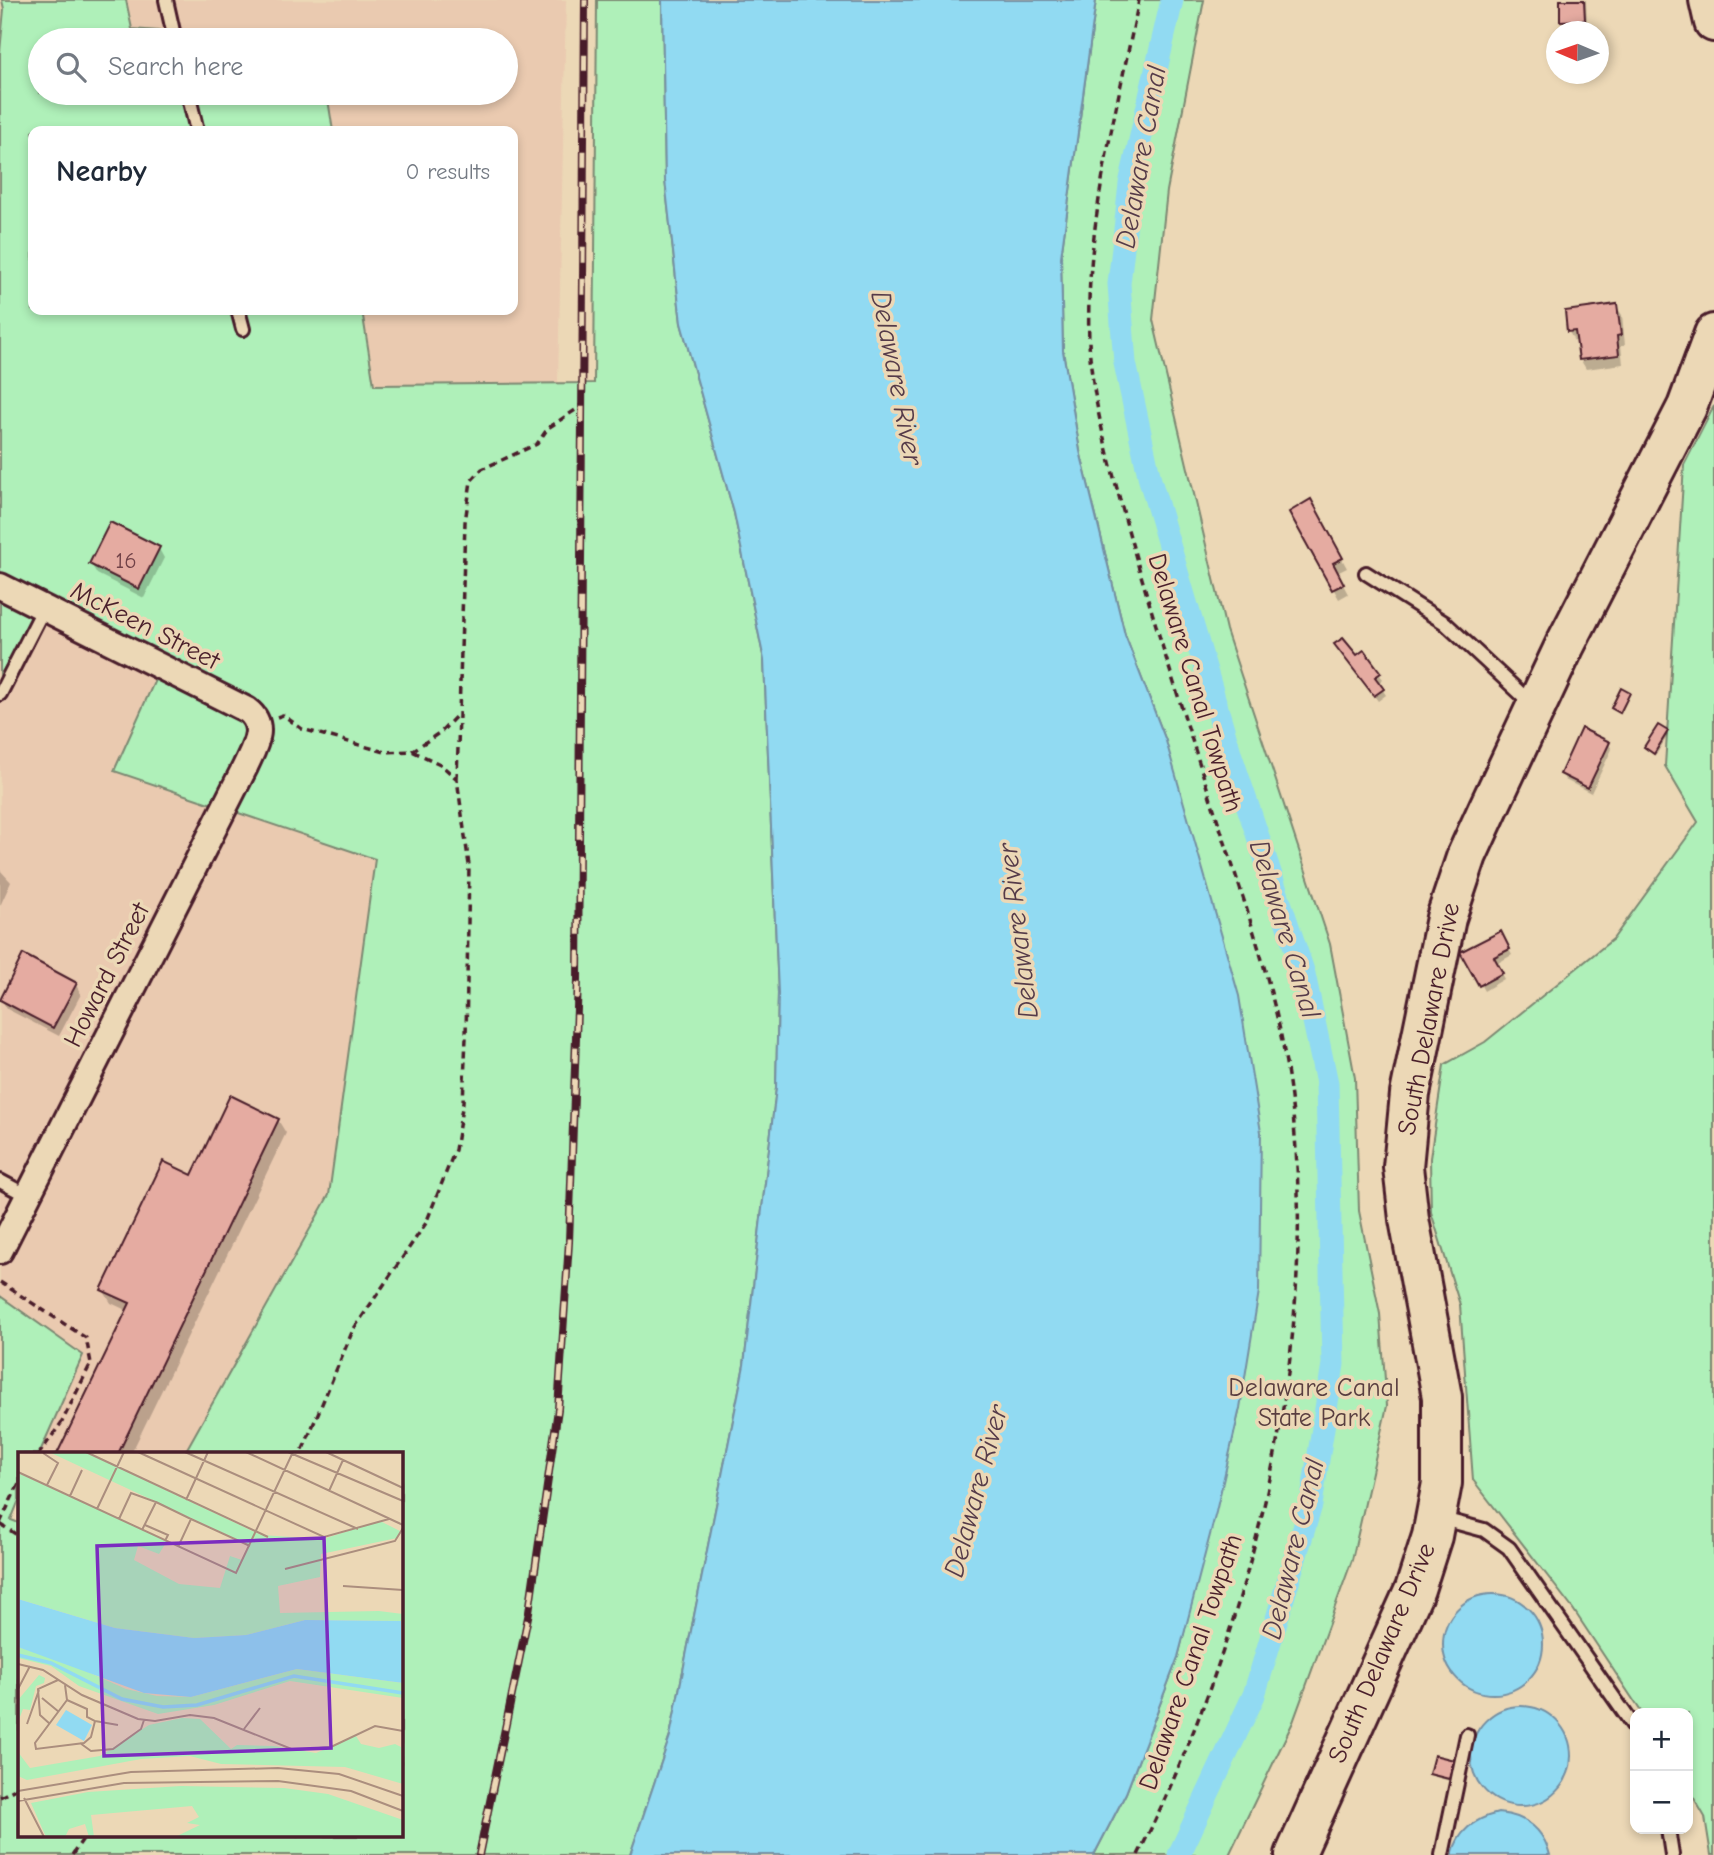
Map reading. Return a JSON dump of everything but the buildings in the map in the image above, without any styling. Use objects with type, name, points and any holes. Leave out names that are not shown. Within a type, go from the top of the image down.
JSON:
[{"type":"highway","points":[[1709,0],[1714,22]]},
{"type":"highway","name":"South Delaware Drive","points":[[1295,1855],[1400,1626],[1420,1573],[1436,1518],[1444,1467],[1443,1404],[1405,1192],[1405,1124],[1438,950],[1467,855],[1535,707],[1682,418],[1703,370],[1714,334]]},
{"type":"street","name":"McKeen Street","points":[[0,586],[247,710],[257,718],[258,724]]},
{"type":"street","name":"Howard Street","points":[[0,1251],[245,767],[256,742],[258,724]]},
{"type":"lane","points":[[166,0],[173,28]]},
{"type":"lane","points":[[191,105],[196,126]]},
{"type":"lane","points":[[239,315],[243,329]]},
{"type":"lane","points":[[1366,573],[1445,623],[1535,707]]},
{"type":"lane","points":[[0,694],[44,608]]},
{"type":"lane","points":[[0,1181],[28,1195]]},
{"type":"lane","points":[[1436,1518],[1483,1530],[1510,1548],[1630,1721]]},
{"type":"lane","points":[[1443,1855],[1467,1735]]},
{"type":"lane","points":[[1669,1834],[1672,1855]]},
{"type":"path","name":"Delaware Canal Towpath","points":[[1138,1855],[1166,1800],[1199,1715],[1248,1571],[1289,1377],[1300,1239],[1295,1133],[1277,1019],[1141,579],[1097,411],[1089,346],[1091,271],[1100,193],[1139,0]]},
{"type":"path","points":[[302,1452],[353,1330],[426,1223],[454,1150],[463,1102],[469,865],[457,779],[465,522],[471,481],[482,469],[537,444],[548,428],[583,405]]},
{"type":"path","points":[[412,751],[442,731],[461,712]]},
{"type":"path","points":[[258,724],[283,715],[302,729],[385,752],[412,751],[440,764],[457,779]]},
{"type":"path","points":[[0,1282],[86,1338],[91,1363],[62,1422],[40,1452]]},
{"type":"path","points":[[18,1485],[0,1523],[18,1535]]},
{"type":"path","points":[[0,1797],[18,1788]]},
{"type":"path","points":[[72,1855],[84,1838]]},
{"type":"shaded area","points":[[126,0],[566,0],[558,384],[374,385],[363,315],[518,315],[518,126],[332,126],[329,105],[518,105],[518,28],[132,28]]},
{"type":"shaded area","points":[[37,609],[159,671],[115,771],[375,859],[329,1195],[185,1452],[40,1452],[83,1355],[0,1296],[0,676]]},
{"type":"green space","points":[[2,0],[126,0],[132,28],[28,28],[28,105],[329,105],[332,126],[28,126],[28,315],[363,315],[374,385],[594,383],[597,0],[662,0],[665,180],[681,323],[734,513],[764,660],[778,993],[776,1088],[744,1365],[670,1736],[630,1855],[0,1855],[0,1296],[83,1355],[40,1452],[18,1452],[18,1502],[11,1520],[18,1523],[18,1838],[402,1838],[402,1452],[185,1452],[329,1195],[375,859],[114,771],[159,671],[37,609],[0,676],[0,52],[4,9]]},
{"type":"green space","name":"Delaware Canal State Park","points":[[1096,0],[1204,0],[1167,191],[1153,320],[1226,630],[1330,944],[1355,1078],[1359,1211],[1380,1314],[1387,1406],[1352,1560],[1293,1722],[1229,1855],[1094,1855],[1126,1793],[1178,1657],[1240,1408],[1166,741],[1125,635],[1080,451],[1063,351],[1061,257]]},
{"type":"green space","points":[[1714,406],[1714,1855],[1711,1855],[1705,1817],[1693,1797],[1693,1708],[1639,1708],[1573,1609],[1473,1480],[1460,1305],[1431,1212],[1430,1158],[1444,1065],[1485,1042],[1613,939],[1698,822],[1665,766],[1684,465]]},
{"type":"water","name":"Delaware River","points":[[662,0],[1096,0],[1061,257],[1063,351],[1080,451],[1125,635],[1166,741],[1239,996],[1261,1132],[1259,1291],[1240,1408],[1216,1512],[1178,1657],[1126,1793],[1094,1855],[630,1855],[670,1736],[744,1365],[776,1088],[778,993],[764,660],[734,513],[681,323],[665,180]]},
{"type":"water","points":[[1493,1594],[1512,1598],[1528,1609],[1539,1625],[1543,1644],[1539,1663],[1528,1679],[1512,1690],[1493,1694],[1474,1690],[1458,1679],[1447,1663],[1443,1644],[1447,1625],[1458,1609],[1474,1598]]},
{"type":"water","points":[[1521,1706],[1540,1710],[1556,1721],[1567,1737],[1571,1756],[1567,1775],[1556,1791],[1540,1802],[1521,1806],[1502,1802],[1486,1791],[1475,1775],[1471,1756],[1475,1737],[1486,1721],[1502,1710]]},
{"type":"water","points":[[1498,1813],[1517,1817],[1538,1830],[1550,1855],[1452,1855],[1458,1839],[1468,1827]]},
{"type":"waterway","name":"Delaware Canal","points":[[1172,0],[1130,184],[1119,284],[1125,363],[1150,480],[1231,756],[1304,974],[1327,1083],[1333,1364],[1311,1505],[1254,1695],[1179,1855]]},
{"type":"railway","points":[[479,1855],[529,1612],[558,1409],[569,1242],[578,979],[585,0]]}]
